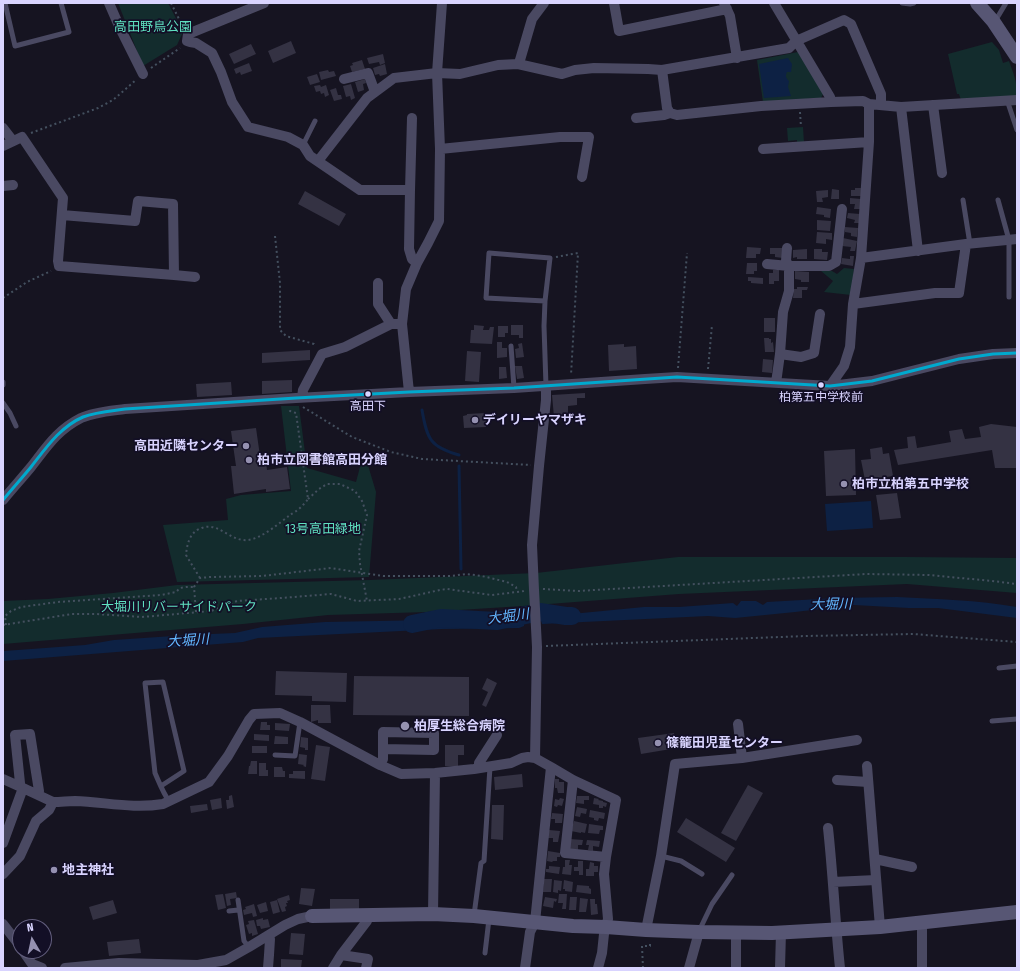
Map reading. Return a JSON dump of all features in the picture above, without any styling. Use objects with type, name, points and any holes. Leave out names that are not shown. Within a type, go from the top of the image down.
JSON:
[{"type":"street","points":[[110,3],[119,26],[143,74]]},
{"type":"street","points":[[264,3],[247,7],[188,34],[189,40],[212,53],[232,102],[248,127],[288,137],[303,145],[310,156],[360,190],[410,190]]},
{"type":"street","points":[[409,392],[402,324],[406,289],[438,220],[440,149],[437,73],[442,3]]},
{"type":"street","points":[[518,64],[532,19],[544,3]]},
{"type":"street","points":[[614,3],[619,31],[725,6],[730,16],[737,58]]},
{"type":"street","points":[[977,3],[1017,56]]},
{"type":"street","points":[[779,5],[796,41],[830,97],[831,102]]},
{"type":"street","points":[[318,161],[367,98],[394,78],[437,73],[460,74],[498,64],[518,64],[562,74],[575,70],[594,68],[662,70],[789,48],[796,41],[844,20],[851,24],[881,94],[881,105]]},
{"type":"street","points":[[662,70],[667,108],[670,113]]},
{"type":"street","points":[[344,79],[368,73],[375,92]]},
{"type":"street","points":[[636,118],[670,113],[677,115],[761,106],[831,102],[863,101],[869,104],[901,106],[1012,100]]},
{"type":"street","points":[[830,386],[844,366],[850,347],[853,304],[861,258],[869,142],[869,104]]},
{"type":"street","points":[[933,105],[942,173]]},
{"type":"street","points":[[901,106],[918,251]]},
{"type":"street","points":[[412,118],[409,249],[412,259],[417,263]]},
{"type":"street","points":[[3,128],[18,139],[63,198],[58,262],[59,266],[195,277]]},
{"type":"street","points":[[440,149],[560,137],[589,137],[582,177]]},
{"type":"street","points":[[3,146],[18,139]]},
{"type":"street","points":[[764,149],[869,142]]},
{"type":"street","points":[[3,186],[13,185]]},
{"type":"street","points":[[62,215],[135,221],[138,201],[173,204],[174,275]]},
{"type":"street","points":[[767,264],[789,266],[830,266],[836,262],[842,209]]},
{"type":"street","points":[[861,258],[968,244],[1013,240]]},
{"type":"street","points":[[853,304],[935,293],[959,293],[968,244]]},
{"type":"street","points":[[776,383],[783,312],[789,291],[789,266],[786,261],[787,248]]},
{"type":"street","points":[[378,283],[378,304],[391,324]]},
{"type":"street","points":[[780,354],[801,356],[814,353],[820,314]]},
{"type":"street","points":[[296,400],[322,354],[345,347],[391,324],[402,324]]},
{"type":"street","points":[[3,500],[51,441],[62,430],[81,418],[100,412],[125,409],[296,400],[409,392],[570,385],[677,377],[830,386],[872,381],[959,359],[1017,352]]},
{"type":"street","points":[[536,758],[537,646],[532,545],[546,400],[546,386]]},
{"type":"street","points":[[3,779],[53,802],[76,801],[118,806],[163,804],[209,782],[228,756],[254,714],[280,713],[300,722],[380,765],[401,774],[435,773],[511,763],[528,757],[536,758],[574,780],[616,800],[604,874],[608,919],[598,968]]},
{"type":"street","points":[[738,724],[742,758]]},
{"type":"street","points":[[380,765],[383,759],[383,749],[383,732],[434,733],[434,750],[383,749]]},
{"type":"street","points":[[3,843],[21,787],[15,735],[30,734],[39,791],[37,794]]},
{"type":"street","points":[[485,767],[478,763],[497,735]]},
{"type":"street","points":[[646,930],[661,856],[675,764],[742,758],[857,740]]},
{"type":"street","points":[[867,766],[880,927]]},
{"type":"street","points":[[525,968],[530,932],[535,922],[551,767]]},
{"type":"street","points":[[433,914],[435,773]]},
{"type":"street","points":[[574,780],[565,853],[606,857]]},
{"type":"street","points":[[837,780],[868,782]]},
{"type":"street","points":[[3,874],[20,856],[36,821],[49,810],[53,802]]},
{"type":"street","points":[[828,828],[840,968]]},
{"type":"street","points":[[875,859],[912,867]]},
{"type":"street","points":[[833,882],[876,880]]},
{"type":"street","points":[[65,968],[119,963],[198,965],[226,960],[285,925],[298,919],[312,916],[433,914],[474,916],[573,926],[699,932],[772,933],[880,927],[1017,912]]},
{"type":"street","points":[[333,968],[367,921],[367,915]]},
{"type":"street","points":[[922,923],[922,968]]},
{"type":"street","points":[[4,928],[12,937]]},
{"type":"street","points":[[689,968],[699,932]]},
{"type":"street","points":[[780,968],[781,932]]},
{"type":"street","points":[[736,933],[736,968]]},
{"type":"street","points":[[267,936],[270,939],[268,968]]},
{"type":"street","points":[[341,955],[368,959],[366,968]]},
{"type":"street","points":[[29,959],[32,964],[42,968]]},
{"type":"lane","points":[[5,3],[15,46],[69,32],[61,3]]},
{"type":"lane","points":[[902,3],[914,3]]},
{"type":"lane","points":[[992,21],[997,18],[1006,3]]},
{"type":"lane","points":[[1012,100],[1017,130]]},
{"type":"lane","points":[[303,145],[315,121]]},
{"type":"lane","points":[[963,200],[968,244]]},
{"type":"lane","points":[[998,200],[1013,240],[1009,297]]},
{"type":"lane","points":[[545,301],[486,298],[489,253],[550,258],[545,301],[544,326],[546,386]]},
{"type":"lane","points":[[511,346],[514,388]]},
{"type":"lane","points":[[3,402],[16,426]]},
{"type":"lane","points":[[999,668],[1017,666]]},
{"type":"lane","points":[[161,786],[184,771],[163,682],[145,684],[155,773],[161,786],[169,801]]},
{"type":"lane","points":[[992,721],[1017,719]]},
{"type":"lane","points":[[275,755],[295,756],[300,722]]},
{"type":"lane","points":[[474,916],[481,863],[484,861],[485,767]]},
{"type":"lane","points":[[661,856],[680,861],[702,874]]},
{"type":"lane","points":[[699,932],[712,904],[732,875]]},
{"type":"lane","points":[[238,900],[238,910],[244,941],[249,947]]},
{"type":"lane","points":[[229,911],[238,910]]},
{"type":"lane","points":[[485,953],[489,918]]},
{"type":"path","points":[[18,139],[98,108],[113,100],[143,74],[189,40],[171,3]]},
{"type":"path","points":[[799,104],[801,127]]},
{"type":"path","points":[[275,236],[280,283],[280,330],[286,336],[314,344],[322,354]]},
{"type":"path","points":[[550,258],[578,253],[570,385]]},
{"type":"path","points":[[677,377],[687,253]]},
{"type":"path","points":[[3,298],[27,282],[59,266]]},
{"type":"path","points":[[707,378],[712,325]]},
{"type":"path","points":[[296,400],[297,404],[352,437],[391,452],[422,459],[539,466]]},
{"type":"path","points":[[296,400],[290,411],[296,413],[308,499]]},
{"type":"path","points":[[200,578],[186,555],[189,540],[195,531],[205,527],[211,527],[240,540],[249,540],[276,526],[301,508],[308,499],[327,484],[340,484],[355,491],[362,501],[367,515],[359,551],[361,573],[367,601]]},
{"type":"path","points":[[200,578],[262,576],[331,568],[399,577],[427,575],[451,576],[466,574],[482,576],[506,582],[516,587],[517,592]]},
{"type":"path","points":[[194,587],[180,588],[176,592],[166,594],[65,601],[21,607],[5,616],[4,625],[72,614],[142,617],[211,611],[237,601],[331,594],[357,601],[399,599],[447,589],[492,595],[547,589],[578,590],[866,574],[929,575],[992,580],[1017,584]]},
{"type":"path","points":[[196,612],[194,587],[200,578]]},
{"type":"path","points":[[537,646],[806,636],[913,634],[1017,642]]},
{"type":"path","points":[[642,946],[643,968]]},
{"type":"green space","name":"高田野鳥公園","points":[[118,3],[168,3],[183,32],[177,45],[143,66]]},
{"type":"green space","points":[[992,42],[999,50],[1003,63],[1009,61],[1016,82],[1017,96],[961,100],[959,94],[957,94],[948,54]]},
{"type":"green space","points":[[798,52],[824,92],[821,98],[763,102],[757,60]]},
{"type":"green space","points":[[803,127],[804,143],[797,144],[797,140],[788,141],[787,128]]},
{"type":"green space","points":[[844,268],[854,269],[851,295],[824,292],[833,281],[821,271],[832,271],[837,274]]},
{"type":"green space","name":"13号高田緑地","points":[[281,406],[299,406],[307,468],[356,482],[364,452],[376,492],[369,577],[177,582],[163,525],[228,520],[226,499],[241,495],[291,491]]},
{"type":"green space","name":"大堀川リバーサイドパーク","points":[[678,557],[1017,558],[1017,593],[907,584],[679,594],[427,612],[328,615],[243,624],[3,644],[3,601],[48,599],[177,585],[370,580],[536,573]]},
{"type":"water","points":[[788,58],[792,64],[791,72],[787,72],[786,76],[789,81],[788,87],[791,96],[764,98],[759,64]]},
{"type":"water","points":[[871,501],[873,528],[827,531],[825,504]]},
{"type":"water","points":[[897,597],[972,601],[1017,607],[1017,618],[938,608],[854,605],[735,618],[708,616],[542,624],[539,613],[561,615],[644,607],[679,607],[733,603],[737,606],[741,601],[756,601],[763,605],[767,602],[837,598]]},
{"type":"water","points":[[525,617],[524,626],[519,628],[442,629],[258,638],[243,642],[3,661],[3,651],[85,645],[114,640],[235,633],[262,627],[325,622]]},
{"type":"building","points":[[291,41],[296,53],[273,63],[268,51]]},
{"type":"building","points":[[251,44],[256,54],[234,64],[229,54]]},
{"type":"building","points":[[383,54],[385,63],[380,65],[379,62],[369,64],[367,58]]},
{"type":"building","points":[[362,60],[365,69],[352,72],[350,66],[353,65],[352,63]]},
{"type":"building","points":[[249,63],[252,71],[241,75],[240,72],[236,74],[234,69]]},
{"type":"building","points":[[385,64],[387,74],[380,76],[379,74],[375,75],[373,68]]},
{"type":"building","points":[[328,70],[329,72],[334,71],[336,76],[321,80],[319,72]]},
{"type":"building","points":[[317,74],[320,82],[310,85],[307,77]]},
{"type":"building","points":[[365,79],[366,83],[363,84],[364,90],[358,92],[355,82]]},
{"type":"building","points":[[351,84],[355,98],[351,100],[350,96],[346,97],[343,86]]},
{"type":"building","points":[[320,85],[321,87],[326,85],[329,95],[325,97],[324,93],[321,94],[320,91],[316,92],[314,86]]},
{"type":"building","points":[[336,88],[338,95],[341,95],[342,99],[334,101],[330,90]]},
{"type":"building","points":[[855,188],[863,188],[863,196],[851,196],[851,190],[855,190]]},
{"type":"building","points":[[832,189],[839,190],[839,199],[831,199]]},
{"type":"building","points":[[828,190],[828,197],[822,198],[823,202],[817,202],[816,191]]},
{"type":"building","points":[[305,191],[346,214],[339,226],[298,204]]},
{"type":"building","points":[[850,198],[861,199],[861,209],[854,209],[855,204],[850,204]]},
{"type":"building","points":[[817,207],[831,209],[830,218],[824,217],[824,215],[816,214]]},
{"type":"building","points":[[848,213],[860,214],[859,223],[854,223],[855,220],[847,218]]},
{"type":"building","points":[[817,220],[831,221],[830,231],[817,230]]},
{"type":"building","points":[[845,227],[858,228],[857,237],[851,236],[851,233],[845,232]]},
{"type":"building","points":[[817,232],[832,233],[832,240],[826,239],[826,244],[816,243]]},
{"type":"building","points":[[843,238],[857,241],[855,251],[850,251],[851,247],[842,246]]},
{"type":"building","points":[[747,247],[761,248],[760,254],[756,254],[756,258],[746,258]]},
{"type":"building","points":[[770,248],[783,248],[783,258],[775,257],[775,254],[770,254]]},
{"type":"building","points":[[807,249],[807,259],[797,259],[797,257],[793,258],[793,250]]},
{"type":"building","points":[[814,249],[822,249],[822,252],[828,252],[827,260],[814,259]]},
{"type":"building","points":[[850,256],[854,256],[853,266],[841,264],[842,258],[850,259]]},
{"type":"building","points":[[747,263],[757,263],[757,271],[754,271],[754,274],[746,274]]},
{"type":"building","points":[[773,270],[779,270],[779,281],[774,281],[774,284],[769,284],[769,273],[773,273]]},
{"type":"building","points":[[795,271],[809,272],[809,282],[801,282],[801,280],[795,279]]},
{"type":"building","points":[[748,277],[763,278],[763,284],[751,283],[751,281],[748,281]]},
{"type":"building","points":[[797,287],[808,287],[807,290],[802,290],[802,298],[793,298],[794,289],[797,289]]},
{"type":"building","points":[[764,318],[775,318],[775,332],[764,332]]},
{"type":"building","points":[[474,325],[484,326],[483,330],[489,330],[490,327],[494,327],[492,344],[470,343],[471,330],[474,330]]},
{"type":"building","points":[[511,325],[523,325],[523,338],[519,338],[519,335],[511,335]]},
{"type":"building","points":[[498,326],[508,326],[508,333],[505,333],[505,337],[498,337]]},
{"type":"building","points":[[764,338],[771,339],[771,343],[773,342],[774,352],[765,352]]},
{"type":"building","points":[[497,342],[502,342],[502,348],[507,348],[507,357],[497,358]]},
{"type":"building","points":[[522,343],[524,357],[516,358],[515,349],[519,348],[518,344]]},
{"type":"building","points":[[624,344],[624,347],[636,346],[637,369],[609,371],[608,345]]},
{"type":"building","points":[[310,350],[310,360],[262,363],[262,353]]},
{"type":"building","points":[[467,351],[481,352],[479,382],[465,381]]},
{"type":"building","points":[[763,359],[773,360],[772,373],[762,372]]},
{"type":"building","points":[[515,366],[522,366],[524,378],[517,379]]},
{"type":"building","points":[[499,367],[506,367],[507,378],[499,379]]},
{"type":"building","points":[[292,380],[292,392],[262,394],[262,381]]},
{"type":"building","points":[[231,382],[232,395],[197,397],[196,384]]},
{"type":"building","points":[[585,393],[585,398],[577,398],[577,405],[568,406],[568,416],[554,417],[552,395]]},
{"type":"building","points":[[486,413],[486,427],[464,428],[463,416],[467,414]]},
{"type":"building","points":[[991,424],[1017,427],[1017,468],[995,468],[992,450],[898,465],[894,450],[908,448],[907,437],[915,436],[917,448],[951,442],[949,431],[962,429],[965,439],[981,437],[979,427]]},
{"type":"building","name":"高田近隣センター","points":[[256,428],[261,463],[266,462],[267,470],[287,467],[290,489],[266,492],[266,489],[234,494],[231,466],[236,466],[231,431]]},
{"type":"building","points":[[882,447],[883,454],[889,453],[893,476],[865,480],[861,460],[871,459],[870,449]]},
{"type":"building","points":[[855,449],[856,495],[826,496],[824,451]]},
{"type":"building","points":[[897,493],[901,518],[880,520],[876,495]]},
{"type":"building","points":[[276,671],[347,673],[346,702],[312,701],[312,696],[275,695]]},
{"type":"building","name":"柏厚生総合病院","points":[[354,676],[469,677],[469,716],[353,715]]},
{"type":"building","points":[[487,678],[497,683],[486,707],[482,705],[488,692],[482,689]]},
{"type":"building","points":[[311,705],[330,705],[331,723],[318,723],[318,720],[311,722]]},
{"type":"building","points":[[261,722],[267,722],[267,725],[270,725],[270,730],[260,730]]},
{"type":"building","points":[[275,723],[290,724],[289,731],[275,730]]},
{"type":"building","name":"篠籠田児童センター","points":[[674,733],[677,748],[641,754],[638,738]]},
{"type":"building","points":[[254,734],[269,735],[269,741],[254,740]]},
{"type":"building","points":[[275,736],[288,737],[288,744],[274,744]]},
{"type":"building","points":[[301,737],[308,738],[308,750],[300,747]]},
{"type":"building","points":[[316,745],[330,747],[325,781],[311,779]]},
{"type":"building","points":[[445,745],[464,745],[464,755],[458,755],[458,766],[445,766]]},
{"type":"building","points":[[252,746],[267,746],[267,753],[252,753]]},
{"type":"building","points":[[299,754],[307,755],[306,767],[298,764]]},
{"type":"building","points":[[251,761],[257,761],[257,774],[248,774]]},
{"type":"building","points":[[259,763],[266,763],[268,776],[259,776]]},
{"type":"building","points":[[274,767],[282,767],[283,771],[285,771],[285,777],[274,777]]},
{"type":"building","points":[[293,771],[305,771],[305,779],[289,778],[289,774],[293,774]]},
{"type":"building","points":[[522,774],[523,787],[495,790],[494,777]]},
{"type":"building","points":[[555,779],[559,779],[559,782],[564,782],[564,793],[558,793],[557,788],[555,788]]},
{"type":"building","points":[[748,785],[763,793],[736,841],[721,833]]},
{"type":"building","points":[[232,795],[234,807],[227,809],[226,800],[229,800],[229,796]]},
{"type":"building","points":[[577,796],[589,796],[589,800],[584,800],[584,804],[576,803]]},
{"type":"building","points":[[221,798],[222,808],[212,810],[210,800]]},
{"type":"building","points":[[560,798],[564,799],[562,806],[554,806],[555,799],[559,800]]},
{"type":"building","points":[[594,798],[607,803],[606,807],[603,806],[603,808],[599,808],[599,805],[593,804]]},
{"type":"building","points":[[207,804],[208,810],[191,813],[190,806]]},
{"type":"building","points":[[492,805],[504,805],[503,840],[491,839]]},
{"type":"building","points":[[577,807],[587,809],[586,814],[581,813],[580,817],[575,816]]},
{"type":"building","points":[[590,810],[605,813],[604,819],[599,818],[598,821],[589,817]]},
{"type":"building","points":[[552,813],[563,814],[562,823],[555,823],[555,819],[551,819]]},
{"type":"building","points":[[686,818],[735,848],[726,862],[677,832]]},
{"type":"building","points":[[574,821],[587,824],[585,833],[571,831]]},
{"type":"building","points":[[589,824],[603,826],[603,830],[600,830],[599,834],[588,833]]},
{"type":"building","points":[[549,830],[560,831],[558,842],[553,842],[553,838],[548,838]]},
{"type":"building","points":[[570,839],[583,840],[582,845],[578,845],[578,850],[569,849]]},
{"type":"building","points":[[587,840],[600,841],[599,847],[593,846],[593,851],[588,850],[589,845],[586,845]]},
{"type":"building","points":[[548,851],[560,853],[560,857],[557,857],[557,861],[547,861]]},
{"type":"building","points":[[565,860],[570,860],[569,865],[572,865],[571,875],[562,874],[563,867],[565,867]]},
{"type":"building","points":[[578,861],[583,861],[583,875],[579,875],[579,871],[574,871],[574,867],[578,867]]},
{"type":"building","points":[[590,862],[594,863],[594,866],[598,866],[598,872],[594,872],[594,876],[586,876],[586,869],[589,869]]},
{"type":"building","points":[[549,866],[560,867],[559,874],[546,872],[546,869],[549,869]]},
{"type":"building","points":[[544,879],[552,879],[551,892],[543,892]]},
{"type":"building","points":[[554,880],[562,881],[561,891],[558,890],[558,893],[553,892]]},
{"type":"building","points":[[564,880],[573,882],[572,892],[565,891],[565,889],[563,889]]},
{"type":"building","points":[[577,885],[589,886],[591,889],[591,894],[576,892]]},
{"type":"building","points":[[301,888],[315,889],[312,906],[299,904]]},
{"type":"building","points":[[236,892],[237,898],[230,899],[231,905],[227,906],[225,894]]},
{"type":"building","points":[[223,894],[226,908],[218,910],[215,895]]},
{"type":"building","points":[[559,894],[567,894],[566,909],[562,909],[563,903],[558,903]]},
{"type":"building","points":[[289,895],[290,900],[286,903],[286,911],[282,912],[277,899]]},
{"type":"building","points":[[545,897],[557,899],[556,902],[554,901],[553,908],[543,906]]},
{"type":"building","points":[[570,897],[577,897],[576,910],[569,910]]},
{"type":"building","points":[[580,898],[588,899],[586,912],[579,912]]},
{"type":"building","points":[[330,899],[359,899],[359,909],[330,909]]},
{"type":"building","points":[[590,899],[595,899],[598,914],[591,915]]},
{"type":"building","points":[[113,900],[117,913],[93,920],[89,907]]},
{"type":"building","points":[[277,900],[280,912],[273,914],[270,902]]},
{"type":"building","points":[[266,902],[268,911],[260,913],[257,905]]},
{"type":"building","points":[[254,904],[257,916],[253,917],[252,913],[244,915],[243,910],[246,909],[245,907]]},
{"type":"building","points":[[263,918],[263,920],[268,919],[270,927],[261,929],[260,926],[257,926],[256,920]]},
{"type":"building","points":[[254,920],[258,934],[252,936],[252,933],[249,934],[246,925],[249,924],[248,921]]},
{"type":"building","points":[[291,933],[305,934],[303,955],[289,954]]},
{"type":"building","points":[[139,939],[141,953],[109,956],[107,942]]},
{"type":"building","points":[[281,959],[302,960],[301,968],[281,968]]},
{"type":"waterway","points":[[422,410],[428,435],[436,445],[442,449],[459,455]]},
{"type":"waterway","points":[[459,466],[461,569]]},
{"type":"waterway","name":"大堀川","points":[[412,624],[441,618],[497,621],[540,612],[572,616]]},
{"type":"transit line","points":[[3,500],[48,445],[67,426],[83,417],[109,411],[296,398],[514,388],[677,377],[830,386],[872,381],[959,359],[993,354],[1017,353]]},
{"type":"place","name":"柏第五中学校前","points":[[821,385]]},
{"type":"place","name":"高田下","points":[[368,394]]},
{"type":"place","name":"デイリーヤマザキ","points":[[475,420]]},
{"type":"place","name":"高田近隣センター","points":[[246,446]]},
{"type":"place","name":"柏市立図書館高田分館","points":[[249,460]]},
{"type":"place","name":"柏市立柏第五中学校","points":[[844,484]]},
{"type":"place","name":"柏厚生総合病院","points":[[405,726]]},
{"type":"place","name":"篠籠田児童センター","points":[[658,743]]},
{"type":"place","name":"地主神社","points":[[54,870]]}]
